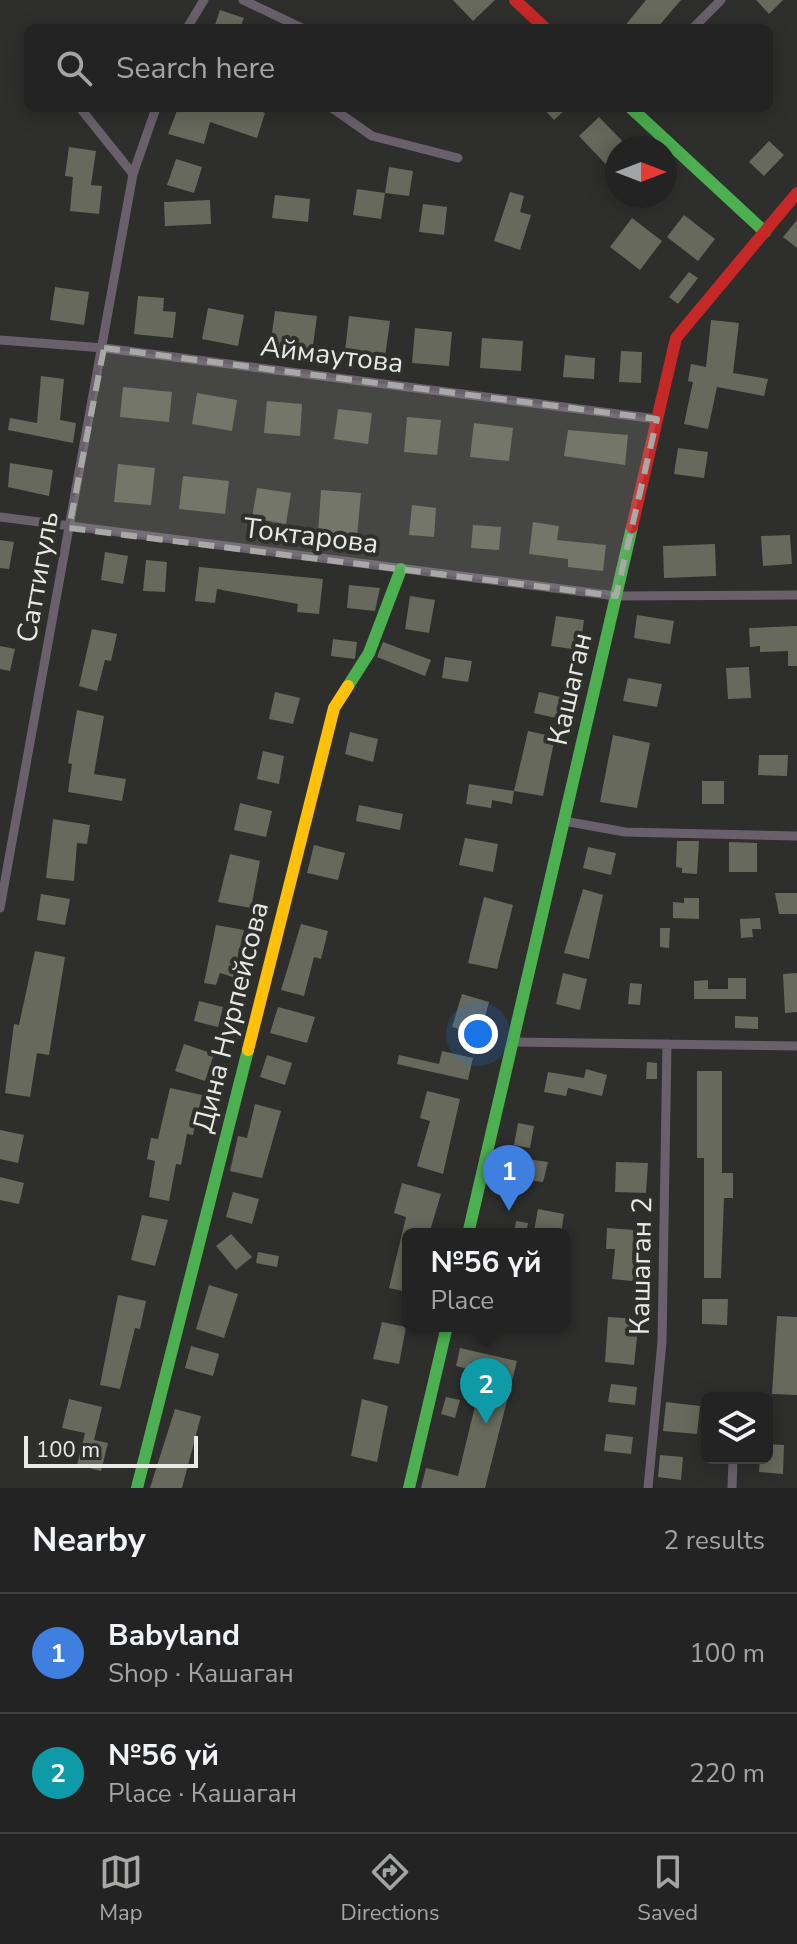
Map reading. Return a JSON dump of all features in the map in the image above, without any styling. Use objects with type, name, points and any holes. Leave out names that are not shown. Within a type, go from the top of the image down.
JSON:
[{"type":"street","points":[[189,24],[204,0]]},
{"type":"street","points":[[243,0],[294,24]]},
{"type":"street","points":[[515,0],[541,24]]},
{"type":"street","points":[[697,24],[721,0]]},
{"type":"street","points":[[83,112],[133,174]]},
{"type":"street","name":"Саттигуль","points":[[0,908],[104,348],[133,174],[155,112]]},
{"type":"street","points":[[338,112],[372,136],[458,158]]},
{"type":"street","points":[[635,112],[765,232]]},
{"type":"street","name":"Кашаган","points":[[469,1228],[676,338],[797,193]]},
{"type":"street","name":"Аймаутова","points":[[0,340],[104,348],[657,419]]},
{"type":"street","name":"Токтарова","points":[[0,517],[616,596],[797,595]]},
{"type":"street","name":"Дина Нурпейсова","points":[[137,1488],[334,708],[369,653],[401,569]]},
{"type":"street","points":[[564,821],[625,832],[796,836]]},
{"type":"street","points":[[513,1042],[797,1046]]},
{"type":"street","name":"Кашаган 2","points":[[648,1488],[662,1342],[667,1044]]},
{"type":"street","points":[[409,1488],[446,1332]]},
{"type":"street","points":[[732,1488],[733,1464]]},
{"type":"highlighted area","points":[[104,348],[657,419],[616,596],[69,528]]},
{"type":"building","points":[[453,0],[495,0],[473,21]]},
{"type":"building","points":[[646,0],[681,0],[660,24],[626,24]]},
{"type":"building","points":[[756,0],[783,0],[769,14]]},
{"type":"building","points":[[220,10],[244,18],[242,24],[215,24]]},
{"type":"building","points":[[176,112],[265,113],[257,138],[210,122],[204,144],[168,134]]},
{"type":"building","points":[[547,112],[563,112],[554,120]]},
{"type":"building","points":[[599,117],[617,136],[605,136],[605,163],[579,136]]},
{"type":"building","points":[[769,141],[784,155],[764,176],[749,162]]},
{"type":"building","points":[[69,147],[96,151],[91,185],[102,186],[99,214],[70,211],[73,177],[65,176]]},
{"type":"building","points":[[176,159],[202,167],[194,193],[167,185]]},
{"type":"building","points":[[389,167],[413,171],[409,196],[385,193]]},
{"type":"building","points":[[357,189],[385,193],[381,219],[353,215]]},
{"type":"building","points":[[510,192],[524,196],[520,212],[531,215],[520,250],[494,241]]},
{"type":"building","points":[[275,195],[310,199],[308,222],[272,218]]},
{"type":"building","points":[[210,200],[211,224],[165,226],[164,202]]},
{"type":"building","points":[[423,204],[447,207],[444,235],[419,232]]},
{"type":"building","points":[[684,215],[715,239],[698,261],[667,237]]},
{"type":"building","points":[[632,218],[662,241],[640,270],[610,247]]},
{"type":"building","points":[[797,220],[797,248],[783,237]]},
{"type":"building","points":[[689,272],[698,278],[678,304],[669,297]]},
{"type":"building","points":[[55,287],[89,292],[84,325],[50,320]]},
{"type":"building","points":[[138,296],[164,298],[163,311],[176,312],[173,338],[134,334]]},
{"type":"building","points":[[208,308],[244,315],[238,346],[202,339]]},
{"type":"building","points":[[275,311],[317,316],[312,353],[270,347]]},
{"type":"building","points":[[349,316],[390,321],[385,357],[345,352]]},
{"type":"building","points":[[711,320],[739,323],[733,373],[768,379],[764,396],[717,387],[708,429],[684,424],[693,382],[688,381],[691,364],[706,367]]},
{"type":"building","points":[[415,328],[452,332],[449,366],[412,363]]},
{"type":"building","points":[[482,338],[523,341],[521,371],[480,368]]},
{"type":"building","points":[[621,351],[642,352],[641,383],[619,382]]},
{"type":"building","points":[[565,355],[595,358],[594,379],[563,377]]},
{"type":"building","points":[[41,376],[64,379],[60,420],[76,423],[73,443],[8,430],[10,418],[37,423]]},
{"type":"building","points":[[123,387],[172,392],[169,422],[120,417]]},
{"type":"building","points":[[197,393],[237,400],[232,431],[192,424]]},
{"type":"building","points":[[267,401],[302,404],[300,436],[264,433]]},
{"type":"building","points":[[338,409],[372,413],[368,444],[334,439]]},
{"type":"building","points":[[407,417],[441,420],[437,455],[404,452]]},
{"type":"building","points":[[474,423],[513,428],[509,461],[470,457]]},
{"type":"building","points":[[568,430],[628,435],[625,465],[564,456]]},
{"type":"building","points":[[678,448],[708,452],[704,478],[674,474]]},
{"type":"building","points":[[10,463],[53,470],[49,496],[8,487]]},
{"type":"building","points":[[118,464],[155,468],[151,505],[114,502]]},
{"type":"building","points":[[183,476],[229,481],[225,514],[179,509]]},
{"type":"building","points":[[257,488],[291,493],[286,524],[252,518]]},
{"type":"building","points":[[321,490],[361,493],[357,537],[318,534]]},
{"type":"building","points":[[412,505],[436,508],[434,537],[409,535]]},
{"type":"building","points":[[533,522],[559,526],[557,540],[606,545],[603,571],[568,567],[568,559],[529,554]]},
{"type":"building","points":[[473,525],[501,527],[499,550],[471,548]]},
{"type":"building","points":[[790,535],[792,564],[763,566],[761,536]]},
{"type":"building","points":[[0,540],[14,542],[9,569],[0,568]]},
{"type":"building","points":[[715,544],[716,576],[664,578],[663,546]]},
{"type":"building","points":[[105,552],[128,556],[123,584],[101,580]]},
{"type":"building","points":[[146,560],[167,562],[165,592],[143,591]]},
{"type":"building","points":[[199,567],[323,579],[319,614],[297,612],[298,604],[217,589],[215,603],[195,601]]},
{"type":"building","points":[[349,585],[380,588],[375,611],[347,608]]},
{"type":"building","points":[[410,596],[435,600],[429,633],[405,629]]},
{"type":"building","points":[[637,615],[674,621],[670,644],[634,638]]},
{"type":"building","points":[[556,616],[584,620],[580,650],[551,646]]},
{"type":"building","points":[[797,626],[797,666],[788,666],[788,651],[760,652],[760,646],[750,647],[749,628]]},
{"type":"building","points":[[92,629],[117,634],[111,661],[105,660],[97,691],[79,686]]},
{"type":"building","points":[[333,639],[357,642],[355,659],[331,656]]},
{"type":"building","points":[[383,642],[431,660],[425,676],[377,657]]},
{"type":"building","points":[[0,646],[15,649],[10,671],[0,669]]},
{"type":"building","points":[[445,657],[472,661],[468,682],[442,678]]},
{"type":"building","points":[[749,667],[751,698],[728,699],[726,668]]},
{"type":"building","points":[[628,678],[662,684],[657,707],[623,701]]},
{"type":"building","points":[[275,692],[300,698],[293,724],[269,719]]},
{"type":"building","points":[[539,692],[565,698],[560,719],[534,713]]},
{"type":"building","points":[[77,710],[104,716],[94,774],[126,779],[122,801],[68,792],[72,764],[68,763]]},
{"type":"building","points":[[528,731],[555,737],[543,796],[514,791]]},
{"type":"building","points":[[350,732],[378,739],[373,762],[345,754]]},
{"type":"building","points":[[613,735],[650,743],[637,808],[600,802]]},
{"type":"building","points":[[263,751],[284,756],[279,784],[257,779]]},
{"type":"building","points":[[759,755],[788,755],[787,776],[758,775]]},
{"type":"building","points":[[702,781],[724,781],[724,804],[702,804]]},
{"type":"building","points":[[469,784],[514,791],[512,804],[492,800],[491,808],[466,804]]},
{"type":"building","points":[[240,803],[272,811],[266,837],[234,830]]},
{"type":"building","points":[[359,805],[403,814],[400,830],[356,821]]},
{"type":"building","points":[[53,819],[90,825],[87,844],[77,843],[74,881],[46,878]]},
{"type":"building","points":[[465,838],[498,844],[493,872],[459,865]]},
{"type":"building","points":[[677,841],[699,841],[697,874],[682,873],[682,868],[676,867]]},
{"type":"building","points":[[729,842],[757,843],[757,872],[729,872]]},
{"type":"building","points":[[314,845],[345,853],[338,880],[307,873]]},
{"type":"building","points":[[588,847],[616,853],[611,875],[583,868]]},
{"type":"building","points":[[230,854],[260,861],[251,908],[218,902]]},
{"type":"building","points":[[583,889],[603,895],[589,959],[564,953]]},
{"type":"building","points":[[775,893],[797,893],[797,914],[779,914]]},
{"type":"building","points":[[41,894],[70,899],[65,925],[37,920]]},
{"type":"building","points":[[484,897],[513,905],[497,969],[468,963]]},
{"type":"building","points":[[684,898],[699,898],[699,919],[673,918],[673,902],[684,903]]},
{"type":"building","points":[[760,918],[761,929],[752,929],[753,937],[741,938],[740,919]]},
{"type":"building","points":[[301,924],[328,931],[321,959],[314,957],[304,996],[281,990]]},
{"type":"building","points":[[216,925],[244,930],[233,977],[220,973],[216,985],[204,983]]},
{"type":"building","points":[[660,928],[670,928],[669,948],[660,947]]},
{"type":"building","points":[[35,951],[65,957],[49,1055],[37,1053],[30,1097],[5,1093],[14,1024],[19,1025]]},
{"type":"building","points":[[563,973],[587,979],[580,1010],[556,1004]]},
{"type":"building","points":[[797,973],[797,1012],[785,1013],[783,974]]},
{"type":"building","points":[[728,978],[746,978],[746,999],[694,999],[694,981],[708,980],[708,989],[728,989]]},
{"type":"building","points":[[630,983],[642,984],[640,1005],[628,1004]]},
{"type":"building","points":[[462,994],[489,1002],[480,1035],[452,1027]]},
{"type":"building","points":[[199,1001],[223,1007],[218,1027],[194,1021]]},
{"type":"building","points":[[278,1007],[315,1017],[307,1043],[270,1033]]},
{"type":"building","points":[[735,1016],[758,1017],[758,1029],[735,1028]]},
{"type":"building","points":[[184,1044],[214,1054],[205,1081],[175,1071]]},
{"type":"building","points":[[442,1051],[473,1058],[468,1080],[397,1064],[399,1055],[439,1064]]},
{"type":"building","points":[[267,1055],[292,1063],[285,1085],[260,1077]]},
{"type":"building","points":[[647,1062],[657,1063],[657,1079],[646,1079]]},
{"type":"building","points":[[586,1069],[607,1075],[602,1096],[568,1088],[566,1096],[544,1092],[548,1072],[584,1078]]},
{"type":"building","points":[[697,1071],[722,1071],[722,1173],[733,1173],[733,1198],[724,1198],[721,1278],[704,1278],[704,1158],[697,1158]]},
{"type":"building","points":[[170,1088],[202,1095],[193,1135],[187,1134],[181,1165],[176,1164],[169,1201],[149,1197],[155,1161],[147,1159],[151,1138],[158,1139]]},
{"type":"building","points":[[427,1091],[460,1099],[443,1174],[417,1166],[430,1121],[420,1118]]},
{"type":"building","points":[[255,1104],[281,1111],[262,1178],[230,1171],[238,1136],[247,1138]]},
{"type":"building","points":[[518,1123],[534,1126],[530,1148],[514,1145]]},
{"type":"building","points":[[0,1130],[24,1135],[18,1163],[0,1159]]},
{"type":"building","points":[[520,1158],[548,1162],[543,1182],[516,1179]]},
{"type":"building","points":[[616,1162],[648,1163],[646,1193],[615,1192]]},
{"type":"building","points":[[0,1177],[24,1183],[19,1204],[0,1200]]},
{"type":"building","points":[[402,1183],[441,1194],[431,1228],[403,1228],[406,1217],[394,1213]]},
{"type":"building","points":[[233,1192],[259,1199],[252,1224],[226,1217]]},
{"type":"building","points":[[538,1209],[564,1214],[562,1228],[535,1228]]},
{"type":"building","points":[[142,1215],[168,1220],[155,1266],[131,1260]]},
{"type":"building","points":[[516,1221],[528,1223],[527,1228],[515,1228]]},
{"type":"building","points":[[607,1228],[634,1230],[632,1260],[644,1261],[641,1282],[612,1279],[615,1249],[606,1249]]},
{"type":"building","points":[[231,1234],[252,1257],[236,1270],[216,1246]]},
{"type":"building","points":[[402,1234],[402,1291],[389,1288]]},
{"type":"building","points":[[258,1252],[279,1256],[277,1267],[256,1263]]},
{"type":"building","points":[[209,1285],[238,1294],[224,1338],[196,1329]]},
{"type":"building","points":[[118,1295],[146,1301],[140,1329],[135,1328],[120,1389],[100,1385]]},
{"type":"building","points":[[702,1299],[728,1299],[727,1325],[702,1324]]},
{"type":"building","points":[[777,1316],[797,1317],[797,1395],[772,1392]]},
{"type":"building","points":[[608,1317],[639,1319],[634,1365],[605,1362]]},
{"type":"building","points":[[382,1322],[402,1326],[402,1332],[405,1332],[399,1364],[373,1359]]},
{"type":"building","points":[[191,1346],[219,1354],[213,1376],[185,1368]]},
{"type":"building","points":[[460,1348],[517,1361],[485,1488],[421,1488],[426,1468],[458,1476],[485,1365],[471,1362],[468,1369],[456,1366]]},
{"type":"building","points":[[611,1384],[637,1387],[635,1405],[608,1402]]},
{"type":"building","points":[[446,1397],[460,1400],[455,1418],[441,1414]]},
{"type":"building","points":[[69,1399],[102,1407],[94,1440],[108,1443],[101,1471],[77,1465],[85,1433],[62,1428]]},
{"type":"building","points":[[362,1399],[388,1406],[377,1462],[351,1456]]},
{"type":"building","points":[[666,1402],[700,1406],[697,1434],[663,1431]]},
{"type":"building","points":[[175,1409],[201,1416],[182,1488],[150,1488]]},
{"type":"building","points":[[606,1434],[633,1437],[631,1454],[604,1451]]},
{"type":"building","points":[[773,1444],[784,1445],[783,1474],[759,1472],[760,1464],[773,1464]]},
{"type":"building","points":[[660,1455],[683,1457],[681,1480],[658,1477]]},
{"type":"traffic: fast","points":[[635,112],[765,232]]},
{"type":"traffic: fast","points":[[469,1228],[632,527]]},
{"type":"traffic: fast","points":[[348,686],[369,653],[401,569]]},
{"type":"traffic: fast","points":[[137,1488],[248,1050]]},
{"type":"traffic: fast","points":[[409,1488],[446,1332]]},
{"type":"traffic: slow","points":[[248,1050],[334,708],[348,686]]},
{"type":"traffic: jam","points":[[515,0],[541,24]]},
{"type":"traffic: jam","points":[[632,527],[676,338],[797,193]]},
{"type":"place","name":"Babyland","points":[[509,1211]]},
{"type":"place","name":"№56 үй","points":[[486,1424]]}]
